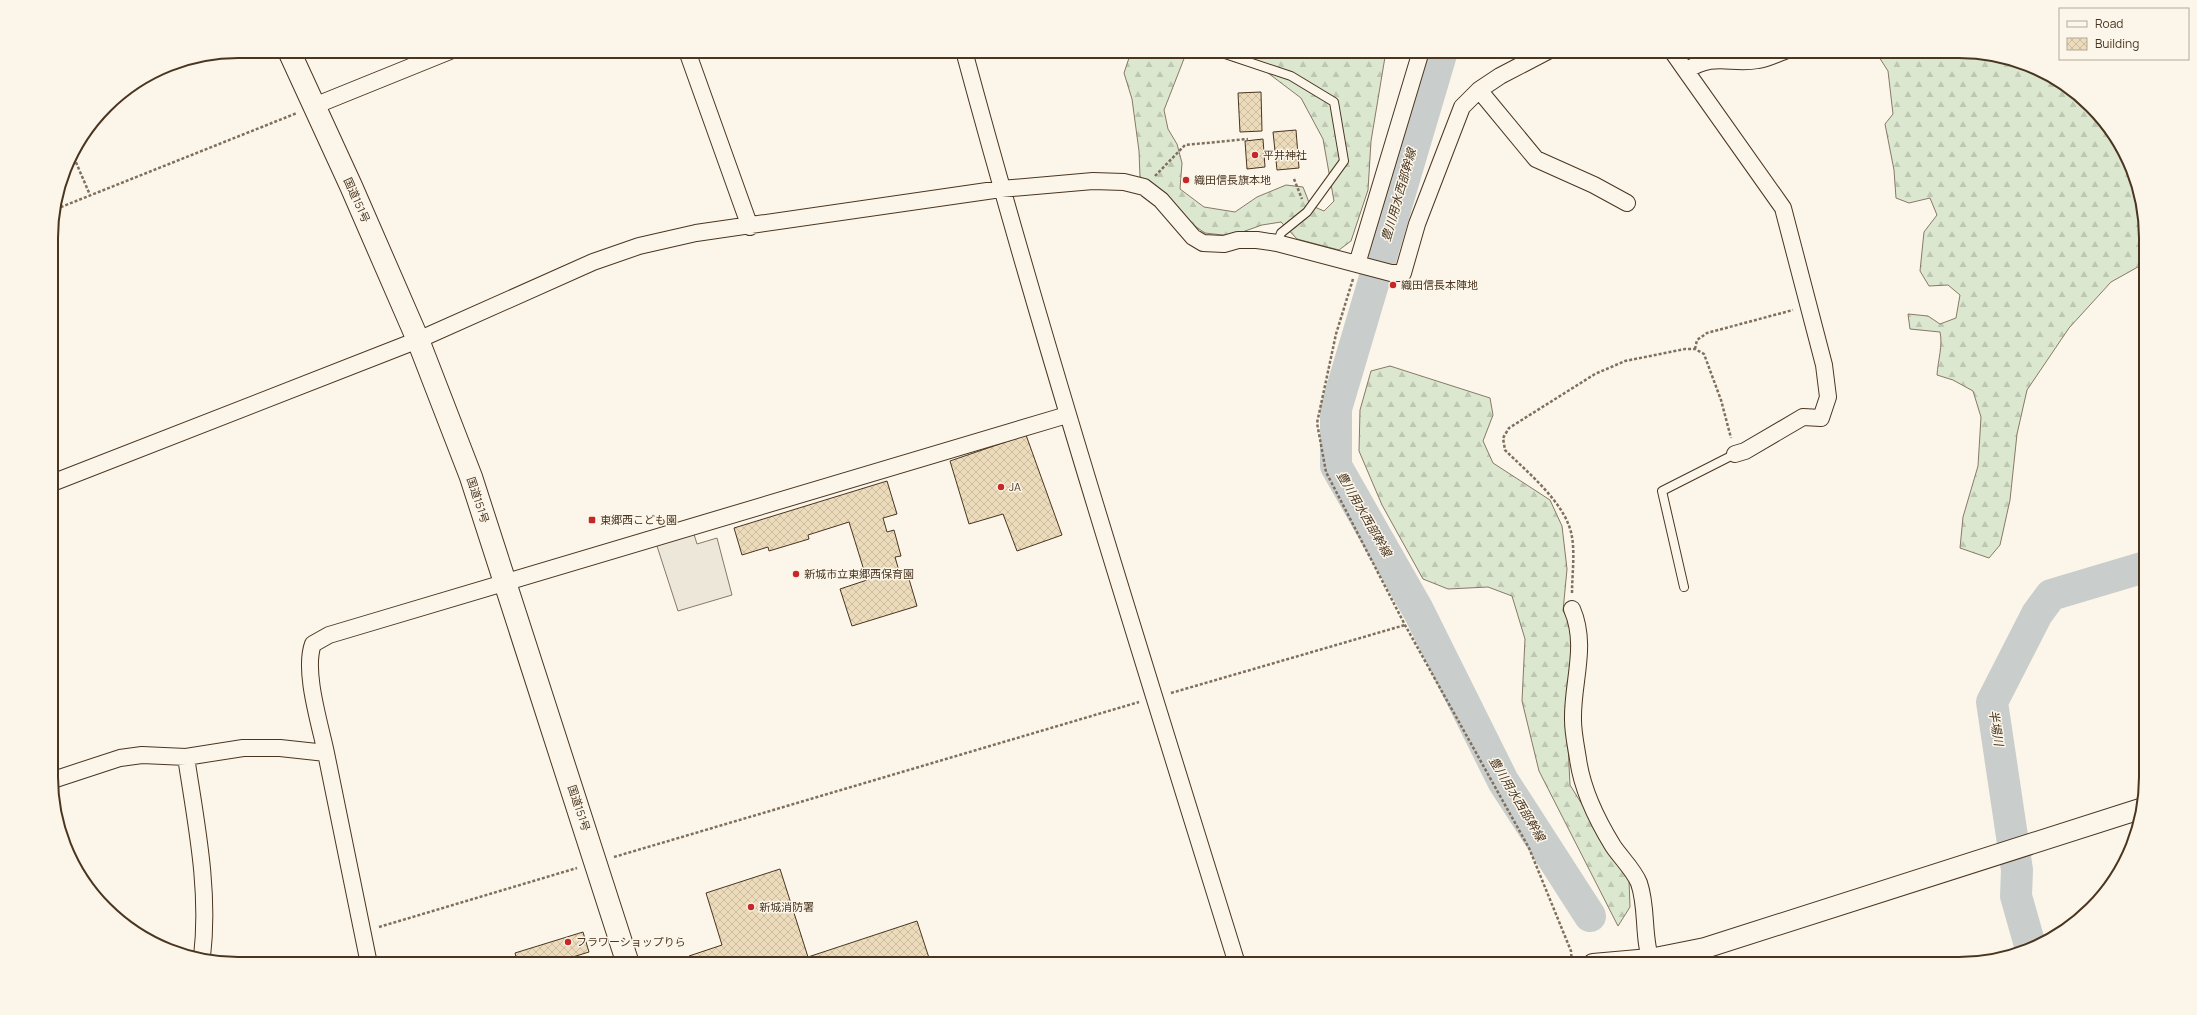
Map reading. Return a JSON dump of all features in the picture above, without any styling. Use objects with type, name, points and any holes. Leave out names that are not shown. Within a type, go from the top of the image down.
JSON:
[{"type":"highway","name":"国道151号","points":[[292,58],[418,340],[471,477],[626,957]]},
{"type":"street","points":[[314,106],[433,58]]},
{"type":"street","points":[[690,58],[750,227]]},
{"type":"street","points":[[966,58],[1001,189],[1067,415],[1235,957]]},
{"type":"street","points":[[1361,265],[1419,58]]},
{"type":"street","points":[[58,481],[418,340],[593,262],[639,246],[696,233],[750,227],[1001,189],[1093,181],[1124,182],[1144,187],[1161,200],[1192,237],[1203,243],[1224,244],[1244,240],[1277,243],[1391,273],[1403,273],[1417,224],[1462,106],[1479,90],[1500,76],[1535,58]]},
{"type":"street","points":[[1677,58],[1783,208],[1824,365],[1828,396],[1822,418],[1803,417],[1745,451],[1735,454]]},
{"type":"street","points":[[1686,71],[1696,64],[1716,59],[1758,60],[1764,58]]},
{"type":"street","points":[[1479,90],[1536,159],[1594,185],[1627,203]]},
{"type":"street","points":[[368,957],[309,669],[309,654],[312,644],[329,635],[1067,415]]},
{"type":"street","points":[[1572,609],[1579,632],[1580,652],[1573,720],[1578,761],[1591,805],[1612,845],[1638,882],[1643,899],[1647,943],[1650,957]]},
{"type":"street","points":[[58,778],[120,758],[142,755],[186,757],[243,748],[280,748],[326,753]]},
{"type":"street","points":[[186,757],[204,890],[205,933],[202,954]]},
{"type":"street","points":[[1668,957],[1705,948],[2028,843],[2136,810]]},
{"type":"lane","points":[[1237,58],[1291,76],[1334,102],[1344,161],[1307,212],[1281,233],[1277,243]]},
{"type":"lane","points":[[1684,587],[1662,491],[1735,454]]},
{"type":"path","points":[[61,207],[314,106]]},
{"type":"path","points":[[1144,187],[1185,145],[1248,138]]},
{"type":"path","points":[[75,161],[90,196]]},
{"type":"path","points":[[1294,179],[1307,212]]},
{"type":"path","points":[[1361,265],[1336,334],[1317,423],[1326,472],[1405,625],[1529,848],[1571,951],[1571,957]]},
{"type":"path","points":[[1694,349],[1697,340],[1707,333],[1809,306]]},
{"type":"path","points":[[1572,609],[1573,562],[1572,537],[1569,524],[1559,505],[1505,450],[1503,438],[1509,428],[1596,374],[1625,361],[1685,349],[1694,349],[1704,354],[1721,400],[1735,454]]},
{"type":"path","points":[[362,930],[383,926],[596,862],[1405,625]]},
{"type":"green space","points":[[1129,58],[1184,58],[1164,110],[1168,129],[1177,144],[1182,163],[1180,189],[1204,207],[1235,212],[1257,197],[1286,185],[1303,187],[1310,205],[1324,211],[1334,201],[1323,139],[1301,98],[1264,70],[1232,61],[1231,58],[1385,58],[1371,141],[1368,190],[1351,241],[1339,250],[1297,239],[1281,222],[1262,225],[1231,236],[1205,233],[1186,220],[1159,188],[1140,177],[1139,151],[1132,99],[1124,73]]},
{"type":"green space","points":[[1880,58],[1971,58],[2006,64],[2049,82],[2069,95],[2102,128],[2115,148],[2125,169],[2136,203],[2139,226],[2139,266],[2111,282],[2069,328],[2027,390],[2017,434],[2010,500],[2000,545],[1989,558],[1960,548],[1963,517],[1978,466],[1981,417],[1973,391],[1953,380],[1937,375],[1941,347],[1940,332],[1910,329],[1908,314],[1928,316],[1940,324],[1956,318],[1960,295],[1948,285],[1929,286],[1920,271],[1924,232],[1937,215],[1930,198],[1909,203],[1896,198],[1894,170],[1885,124],[1893,114],[1888,71]]},
{"type":"green space","points":[[1390,366],[1490,398],[1493,415],[1483,441],[1493,463],[1550,500],[1562,526],[1567,569],[1563,611],[1575,630],[1567,725],[1570,785],[1629,880],[1630,907],[1618,926],[1539,771],[1522,701],[1525,639],[1512,596],[1488,587],[1448,589],[1423,579],[1382,505],[1359,451],[1360,410],[1371,371]]},
{"type":"shaded area","points":[[693,531],[697,544],[717,538],[732,595],[678,611],[656,543]]},
{"type":"building","points":[[1261,92],[1262,131],[1240,132],[1238,93]]},
{"type":"building","points":[[1296,130],[1299,168],[1277,170],[1273,132]]},
{"type":"building","points":[[1263,139],[1265,167],[1247,169],[1245,141]]},
{"type":"building","name":"JA","points":[[1026,435],[1062,535],[1017,551],[1003,514],[969,524],[950,461]]},
{"type":"building","points":[[887,481],[897,514],[883,518],[887,532],[894,530],[901,556],[895,557],[899,571],[906,569],[917,606],[852,626],[840,589],[867,580],[849,522],[808,535],[809,539],[769,551],[768,547],[742,555],[734,528]]},
{"type":"building","name":"新城消防署","points":[[780,869],[808,957],[689,957],[722,945],[706,893]]},
{"type":"building","name":"新城消防署","points":[[917,921],[929,957],[808,957]]},
{"type":"building","name":"フラワーショップりら","points":[[583,932],[589,952],[573,957],[516,957],[515,953]]},
{"type":"waterway","name":"豊川用水西部幹線","points":[[1440,58],[1336,409],[1336,466],[1418,610],[1503,781],[1590,916]]},
{"type":"waterway","name":"半場川","points":[[2029,942],[2016,896],[2017,870],[1992,702],[2037,614],[2051,595],[2139,569]]},
{"type":"place","name":"平井神社","points":[[1255,155]]},
{"type":"place","name":"織田信長旗本地","points":[[1186,180]]},
{"type":"place","name":"織田信長本陣地","points":[[1393,285]]},
{"type":"place","name":"JA","points":[[1001,487]]},
{"type":"place","name":"東郷西こども園","points":[[592,520]]},
{"type":"place","name":"新城市立東郷西保育園","points":[[796,574]]},
{"type":"place","name":"新城消防署","points":[[751,907]]},
{"type":"place","name":"フラワーショップりら","points":[[568,942]]}]
